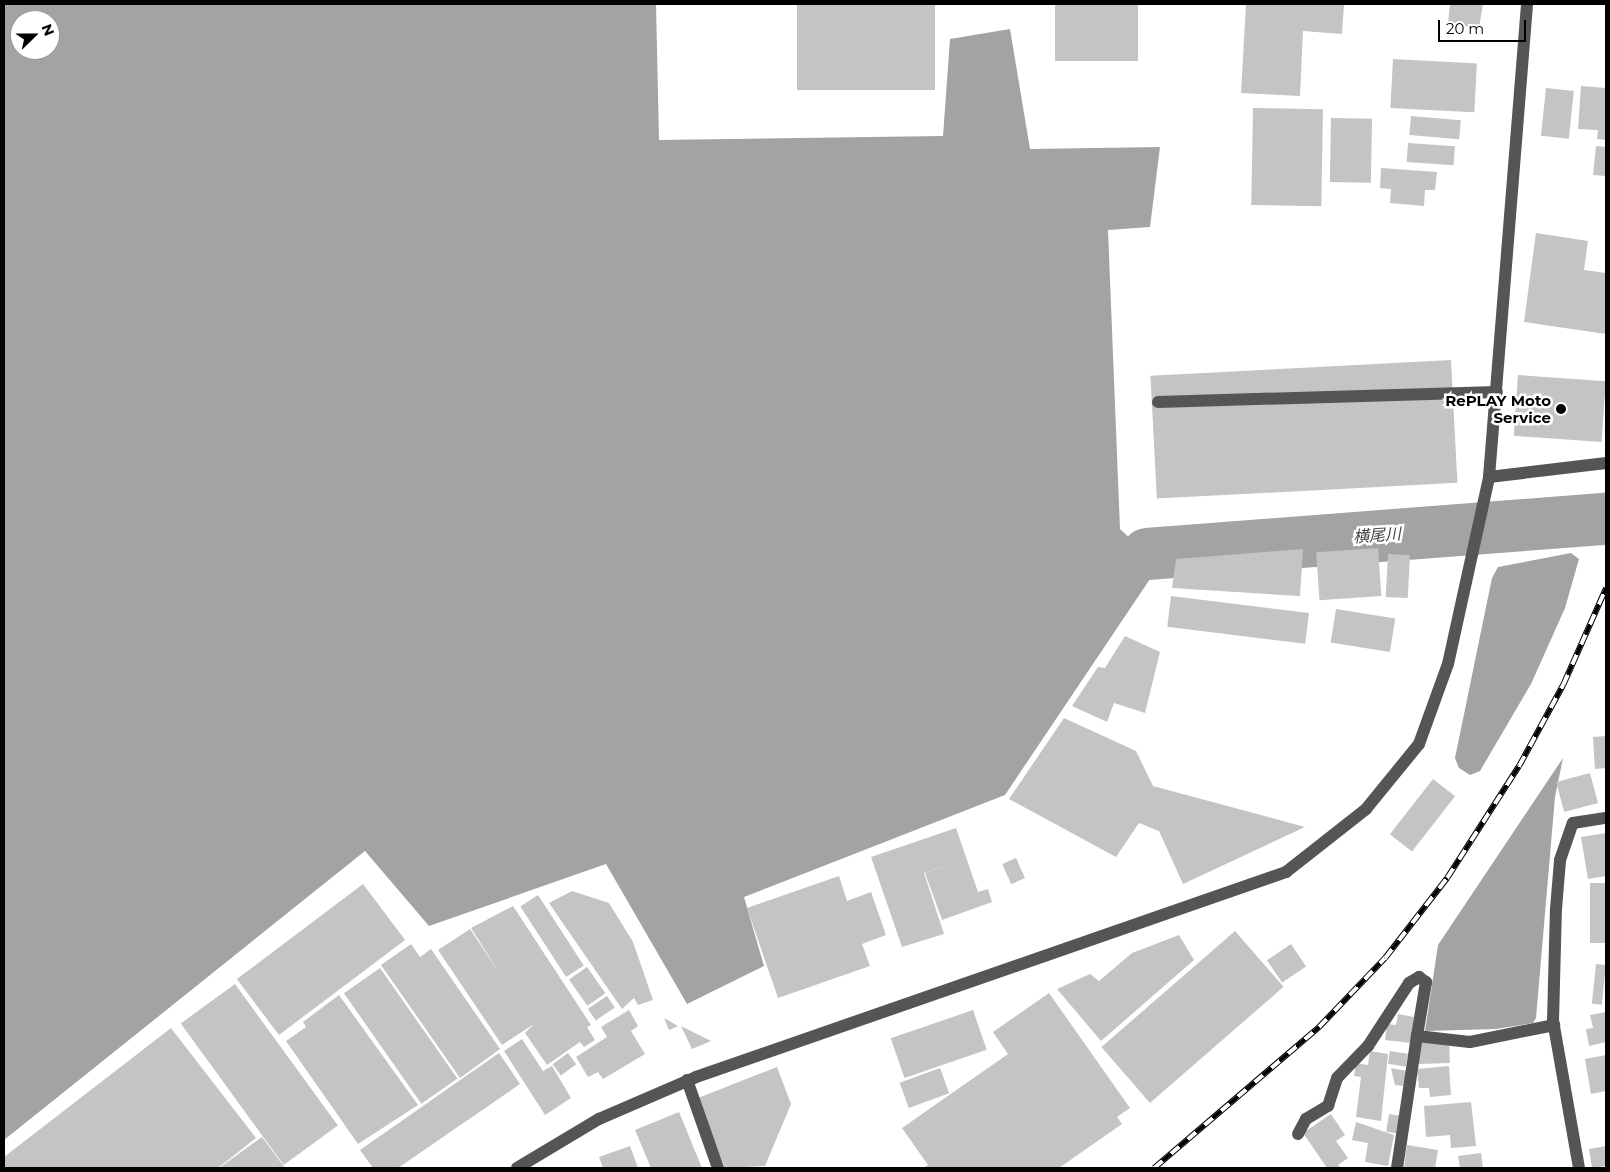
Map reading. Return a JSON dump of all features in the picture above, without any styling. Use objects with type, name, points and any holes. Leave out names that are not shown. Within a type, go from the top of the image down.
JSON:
[{"type":"street","points":[[517,1168],[599,1119],[688,1080],[1286,872],[1328,842],[1366,809],[1419,744],[1448,664],[1488,477],[1497,392],[1527,4]]},
{"type":"street","points":[[1158,402],[1497,392]]},
{"type":"street","points":[[1488,477],[1606,463]]},
{"type":"street","points":[[1579,1168],[1554,1024],[1560,860],[1573,823],[1606,818]]},
{"type":"street","points":[[1298,1134],[1306,1119],[1328,1106],[1337,1078],[1368,1046],[1409,984],[1419,977],[1426,982],[1397,1168]]},
{"type":"street","points":[[1417,1036],[1470,1042],[1554,1024]]},
{"type":"street","points":[[688,1080],[718,1168]]},
{"type":"shaded area","points":[[4,4],[656,4],[659,140],[943,136],[950,39],[1010,29],[1030,149],[1160,147],[1150,227],[1108,230],[1120,529],[1147,554],[1150,579],[1005,795],[744,897],[764,966],[687,1004],[606,864],[429,926],[365,851],[4,1140]]},
{"type":"shaded area","points":[[1571,553],[1579,559],[1565,608],[1531,684],[1480,771],[1470,775],[1459,768],[1455,758],[1492,578],[1498,567]]},
{"type":"shaded area","points":[[1563,758],[1555,797],[1536,1018],[1533,1023],[1496,1029],[1425,1031],[1438,945]]},
{"type":"building","points":[[797,4],[935,4],[935,90],[797,90]]},
{"type":"building","points":[[1055,4],[1138,4],[1138,61],[1055,61]]},
{"type":"building","points":[[1246,4],[1344,4],[1342,34],[1303,31],[1300,96],[1241,93]]},
{"type":"building","points":[[1450,4],[1483,4],[1479,28],[1448,24]]},
{"type":"building","points":[[1393,59],[1477,63],[1474,112],[1390,108]]},
{"type":"building","points":[[1581,86],[1606,88],[1606,140],[1597,139],[1598,130],[1578,129]]},
{"type":"building","points":[[1546,88],[1574,91],[1569,139],[1541,136]]},
{"type":"building","points":[[1253,108],[1323,109],[1321,206],[1251,205]]},
{"type":"building","points":[[1411,116],[1461,120],[1459,139],[1409,135]]},
{"type":"building","points":[[1331,118],[1372,119],[1371,183],[1330,182]]},
{"type":"building","points":[[1408,143],[1455,146],[1454,165],[1407,162]]},
{"type":"building","points":[[1596,146],[1606,147],[1606,176],[1593,175]]},
{"type":"building","points":[[1381,168],[1437,172],[1435,190],[1425,190],[1424,206],[1390,203],[1391,189],[1380,188]]},
{"type":"building","points":[[1536,233],[1588,241],[1584,270],[1606,273],[1606,334],[1524,322]]},
{"type":"building","points":[[1451,360],[1457,483],[1157,499],[1150,376]]},
{"type":"building","name":"RePLAY Moto Service","points":[[1518,375],[1606,381],[1602,442],[1514,436]]},
{"type":"building","points":[[1378,548],[1381,596],[1319,600],[1316,552]]},
{"type":"building","points":[[1303,549],[1300,596],[1172,588],[1176,559]]},
{"type":"building","points":[[1388,554],[1410,555],[1408,598],[1386,597]]},
{"type":"building","points":[[1171,596],[1309,613],[1305,644],[1167,627]]},
{"type":"building","points":[[1336,609],[1395,618],[1390,652],[1331,643]]},
{"type":"building","points":[[1125,636],[1160,652],[1145,713],[1114,703],[1107,722],[1072,706],[1098,667],[1105,668]]},
{"type":"building","points":[[1064,718],[1136,751],[1153,786],[1305,827],[1183,884],[1159,831],[1139,823],[1116,857],[1009,799]]},
{"type":"building","points":[[1606,736],[1606,768],[1595,769],[1593,737]]},
{"type":"building","points":[[1590,773],[1598,803],[1564,812],[1556,782]]},
{"type":"building","points":[[1433,779],[1455,796],[1412,851],[1390,834]]},
{"type":"building","points":[[956,828],[978,892],[988,889],[992,902],[942,920],[925,873],[951,864],[924,873],[944,934],[902,947],[871,857]]},
{"type":"building","points":[[1606,833],[1606,876],[1588,879],[1581,837]]},
{"type":"building","points":[[1016,858],[1025,878],[1011,884],[1002,864]]},
{"type":"building","points":[[839,876],[847,901],[871,892],[886,935],[862,944],[870,966],[778,998],[747,908]]},
{"type":"building","points":[[1590,883],[1606,883],[1606,943],[1590,943]]},
{"type":"building","points":[[363,884],[405,940],[279,1035],[237,979]]},
{"type":"building","points":[[572,891],[609,903],[633,942],[653,1000],[638,1005],[634,998],[622,1009],[549,903]]},
{"type":"building","points":[[538,895],[584,965],[566,977],[520,906]]},
{"type":"building","points":[[513,906],[591,1025],[587,1027],[595,1040],[584,1047],[580,1042],[547,1065],[525,1033],[534,1024],[502,1045],[438,950],[470,929],[500,974],[471,928]]},
{"type":"building","points":[[1235,931],[1284,987],[1150,1103],[1101,1047]]},
{"type":"building","points":[[1179,935],[1194,960],[1101,1041],[1057,989],[1090,974],[1099,981],[1132,953]]},
{"type":"building","points":[[411,944],[420,957],[431,949],[500,1049],[460,1078],[381,965]]},
{"type":"building","points":[[1291,944],[1306,966],[1282,983],[1267,960]]},
{"type":"building","points":[[1596,964],[1606,965],[1602,1005],[1592,1004]]},
{"type":"building","points":[[587,967],[605,993],[587,1006],[569,980]]},
{"type":"building","points":[[380,968],[457,1079],[421,1104],[344,993]]},
{"type":"building","points":[[235,984],[338,1126],[284,1165],[181,1023]]},
{"type":"building","points":[[1049,993],[1130,1108],[1117,1117],[1122,1124],[1059,1168],[924,1168],[928,1165],[902,1128],[1008,1054],[993,1032]]},
{"type":"building","points":[[339,995],[418,1105],[358,1144],[286,1041],[306,1027],[303,1022]]},
{"type":"building","points":[[607,996],[615,1008],[596,1020],[588,1009]]},
{"type":"building","points":[[629,1010],[638,1026],[631,1031],[645,1054],[603,1079],[598,1072],[588,1077],[576,1057],[607,1037],[601,1027]]},
{"type":"building","points":[[973,1010],[987,1050],[904,1078],[891,1038]]},
{"type":"building","points":[[1606,1012],[1606,1042],[1589,1046],[1586,1029],[1593,1028],[1590,1015]]},
{"type":"building","points":[[1398,1014],[1414,1017],[1411,1043],[1385,1040],[1387,1024],[1396,1025]]},
{"type":"building","points":[[664,1018],[678,1026],[669,1030]]},
{"type":"building","points":[[681,1026],[711,1041],[692,1049]]},
{"type":"building","points":[[171,1028],[256,1138],[218,1168],[4,1168],[4,1157]]},
{"type":"building","points":[[1449,1036],[1450,1063],[1419,1064],[1418,1037]]},
{"type":"building","points":[[522,1039],[543,1071],[552,1066],[571,1098],[545,1115],[504,1051]]},
{"type":"building","points":[[1370,1051],[1388,1054],[1381,1121],[1356,1117],[1361,1077],[1354,1076],[1356,1063],[1368,1065]]},
{"type":"building","points":[[1390,1051],[1408,1054],[1406,1067],[1388,1064]]},
{"type":"building","points":[[499,1053],[520,1084],[398,1168],[373,1168],[360,1150]]},
{"type":"building","points":[[568,1053],[576,1064],[561,1075],[553,1064]]},
{"type":"building","points":[[1606,1055],[1606,1091],[1591,1094],[1585,1059]]},
{"type":"building","points":[[1449,1066],[1451,1095],[1430,1097],[1429,1088],[1419,1088],[1417,1069]]},
{"type":"building","points":[[777,1067],[791,1104],[765,1166],[725,1168],[698,1098]]},
{"type":"building","points":[[940,1068],[949,1093],[909,1108],[900,1083]]},
{"type":"building","points":[[1391,1068],[1407,1071],[1405,1086],[1395,1085]]},
{"type":"building","points":[[1471,1102],[1476,1146],[1451,1148],[1450,1135],[1426,1137],[1424,1106]]},
{"type":"building","points":[[679,1112],[702,1168],[651,1168],[635,1130]]},
{"type":"building","points":[[1331,1114],[1345,1135],[1336,1141],[1348,1158],[1338,1165],[1341,1168],[1327,1168],[1303,1133]]},
{"type":"building","points":[[1389,1114],[1402,1116],[1399,1134],[1386,1132]]},
{"type":"building","points":[[1356,1122],[1394,1135],[1388,1166],[1365,1162],[1368,1143],[1352,1140]]},
{"type":"building","points":[[262,1137],[285,1168],[219,1168]]},
{"type":"building","points":[[1407,1145],[1438,1150],[1435,1168],[1404,1168]]},
{"type":"building","points":[[630,1146],[638,1168],[603,1168],[599,1157]]},
{"type":"building","points":[[1606,1146],[1606,1166],[1592,1168],[1589,1149]]},
{"type":"building","points":[[1481,1153],[1483,1168],[1460,1168],[1458,1156]]},
{"type":"waterway","name":"横尾川","points":[[1147,554],[1606,519]]},
{"type":"railway","points":[[1154,1168],[1319,1027],[1385,958],[1447,878],[1519,766],[1563,685],[1606,588]]},
{"type":"place","name":"RePLAY Moto Service","points":[[1561,409]]}]
